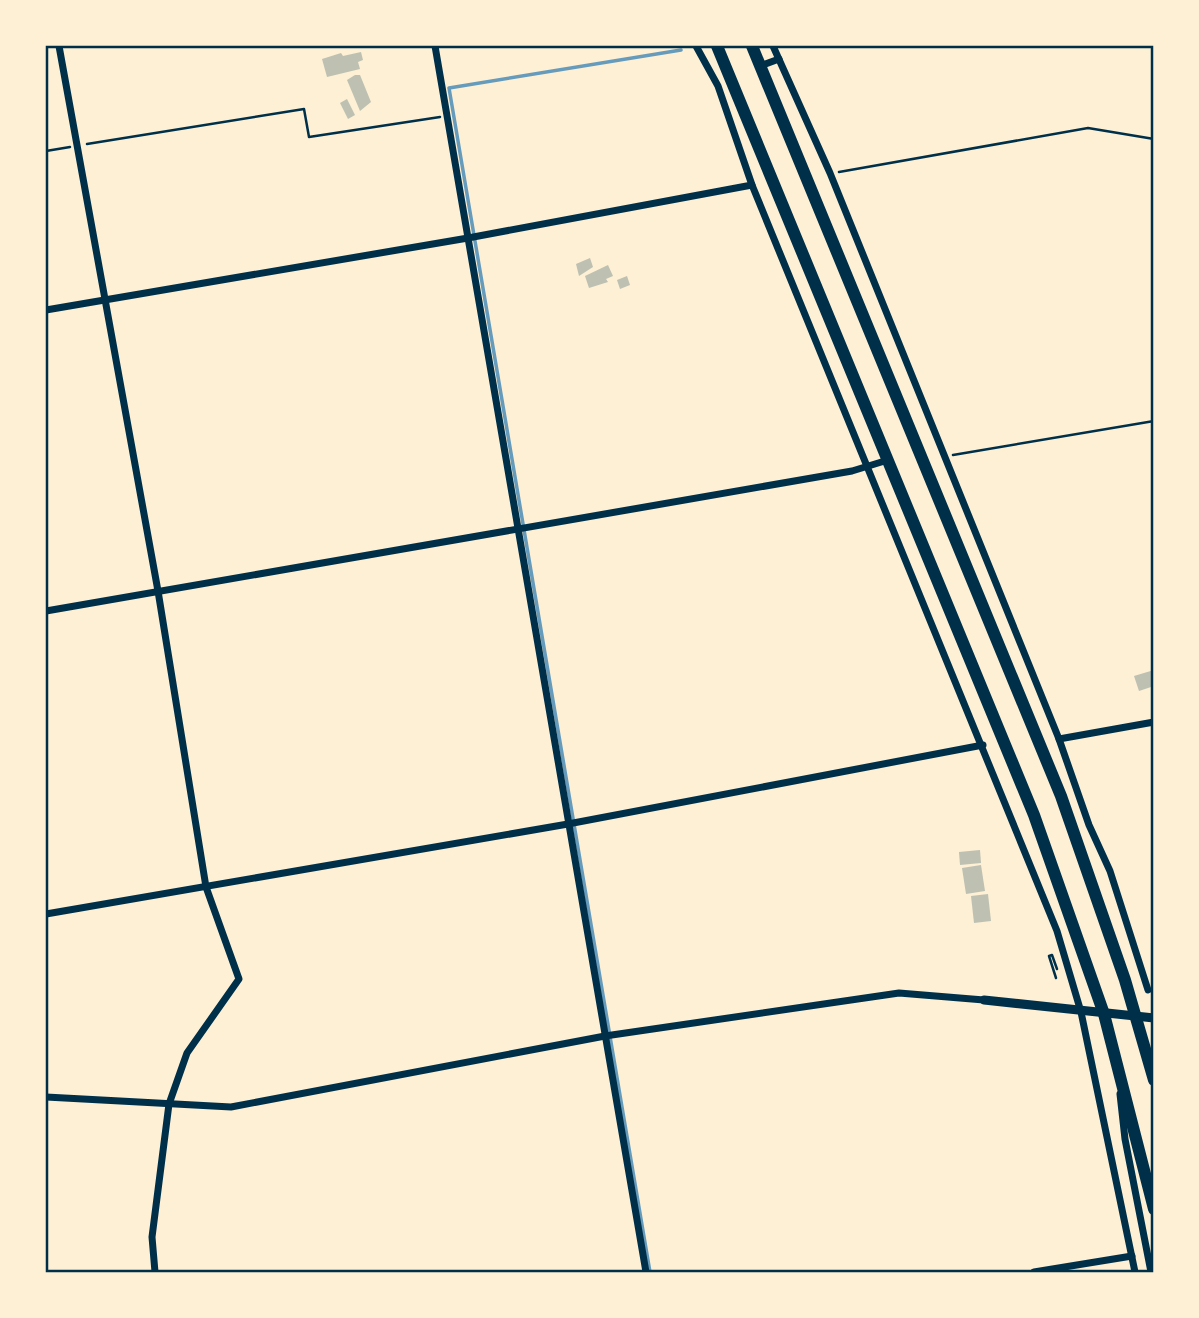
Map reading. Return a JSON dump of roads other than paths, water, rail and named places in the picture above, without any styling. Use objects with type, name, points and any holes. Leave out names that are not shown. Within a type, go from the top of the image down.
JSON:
[{"type":"highway","points":[[717,46],[1024,790],[1104,1014],[1153,1209]]},
{"type":"highway","points":[[752,46],[1074,831],[1136,1017],[1153,1080]]},
{"type":"street","points":[[59,46],[158,591],[206,887],[239,979],[187,1053],[169,1104],[152,1237],[155,1272]]},
{"type":"street","points":[[435,46],[646,1272]]},
{"type":"street","points":[[696,46],[718,86],[752,185],[870,467],[1057,931],[1081,1012],[1135,1272]]},
{"type":"street","points":[[773,46],[830,173],[1059,739],[1089,825],[1110,871],[1148,990]]},
{"type":"street","points":[[760,66],[779,59]]},
{"type":"street","points":[[718,86],[731,82]]},
{"type":"street","points":[[46,310],[468,238],[752,185]]},
{"type":"street","points":[[46,611],[870,467],[888,460]]},
{"type":"street","points":[[1059,739],[1153,722]]},
{"type":"street","points":[[46,914],[568,824],[983,745]]},
{"type":"street","points":[[1074,831],[1089,825]]},
{"type":"street","points":[[1057,931],[1077,934]]},
{"type":"street","points":[[46,1097],[231,1107],[605,1036],[899,993],[1153,1018]]},
{"type":"street","points":[[1119,1076],[1125,1139],[1151,1272]]},
{"type":"street","points":[[1034,1272],[1132,1256]]},
{"type":"waterway","points":[[650,1272],[449,88],[681,50]]}]
